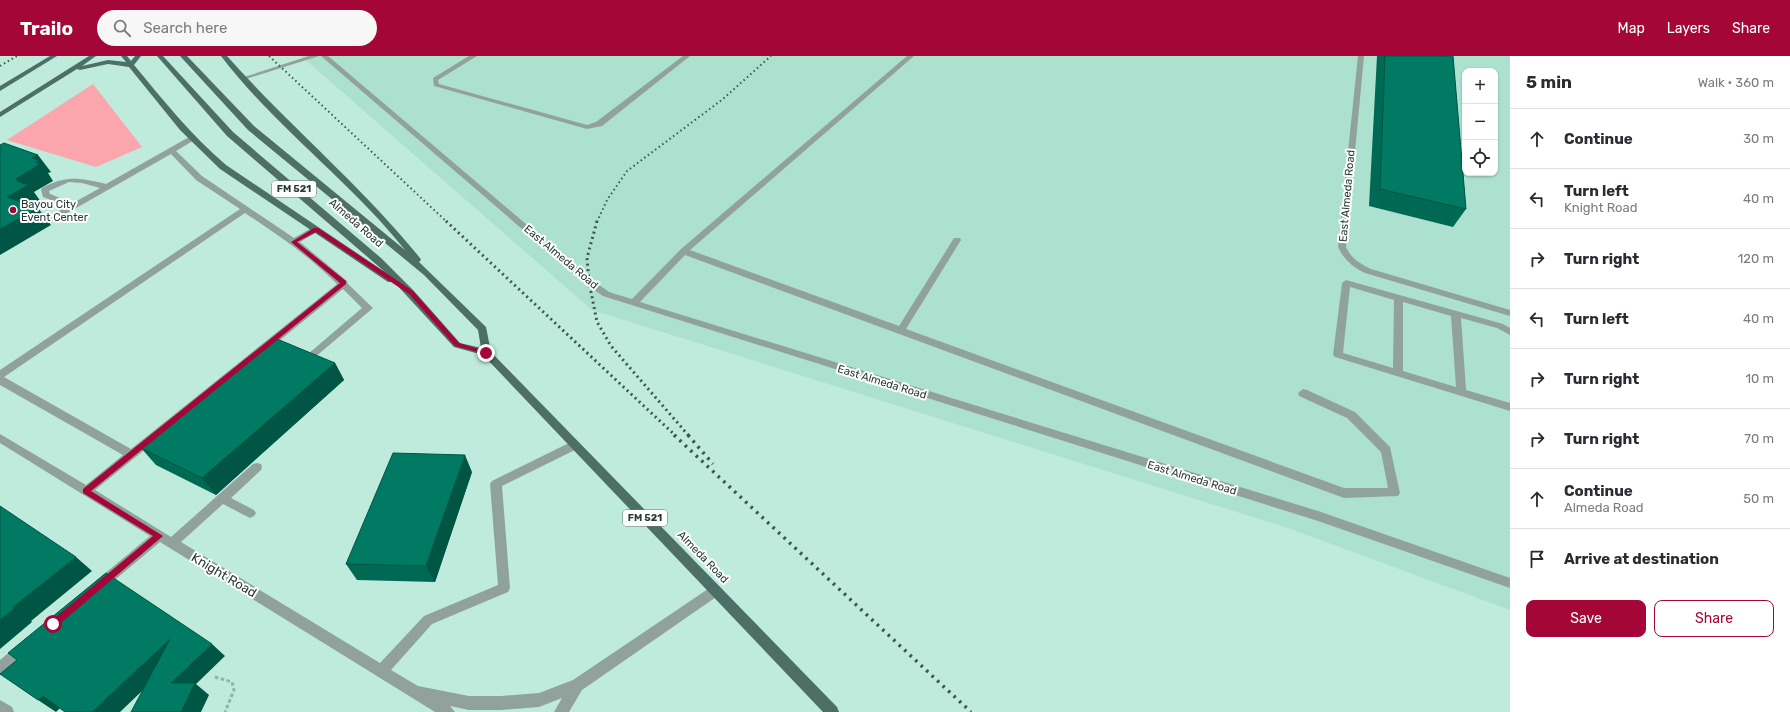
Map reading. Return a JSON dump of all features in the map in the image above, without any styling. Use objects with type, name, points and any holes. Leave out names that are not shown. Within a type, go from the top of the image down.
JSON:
[{"type":"main road","points":[[0,90],[54,56]]},
{"type":"main road","points":[[0,115],[92,56]]},
{"type":"main road","points":[[124,56],[192,139],[223,167],[411,293]]},
{"type":"main road","points":[[131,65],[138,56]]},
{"type":"main road","name":"Almeda Road","points":[[160,56],[230,134],[378,260],[411,293],[457,345],[486,353],[832,712]]},
{"type":"main road","name":"Almeda Road","points":[[183,56],[240,117],[266,141],[427,273],[483,330],[486,353]]},
{"type":"main road","points":[[224,56],[268,105],[327,160],[393,228],[427,273]]},
{"type":"main road","points":[[66,72],[99,63],[116,62],[131,65]]},
{"type":"street","points":[[244,78],[316,56]]},
{"type":"street","name":"East Almeda Road","points":[[324,56],[589,282],[606,294],[1318,516],[1510,583]]},
{"type":"street","points":[[474,56],[435,79],[436,85],[587,127],[599,124],[687,56]]},
{"type":"street","points":[[634,303],[684,251],[911,56]]},
{"type":"street","name":"East Almeda Road","points":[[1361,56],[1342,247],[1345,256],[1356,265],[1368,271],[1510,313]]},
{"type":"street","points":[[45,222],[192,139]]},
{"type":"street","points":[[171,150],[199,178],[294,242],[344,283],[368,308],[311,356]]},
{"type":"street","points":[[73,206],[46,195],[45,190],[64,180],[75,179],[107,187]]},
{"type":"street","points":[[0,375],[245,209]]},
{"type":"street","points":[[294,242],[316,229]]},
{"type":"street","points":[[901,330],[958,240]]},
{"type":"street","points":[[684,251],[1344,493],[1394,493],[1386,450],[1351,415],[1303,393]]},
{"type":"street","points":[[86,491],[344,283]]},
{"type":"street","points":[[1510,332],[1500,326],[1346,283],[1338,355],[1510,407]]},
{"type":"street","points":[[1398,372],[1399,298]]},
{"type":"street","points":[[1456,314],[1461,392]]},
{"type":"street","points":[[0,380],[131,454]]},
{"type":"street","name":"Knight Road","points":[[0,438],[171,544],[448,712]]},
{"type":"street","points":[[381,672],[428,620],[504,588],[496,484],[575,445]]},
{"type":"street","points":[[171,544],[257,467]]},
{"type":"street","points":[[222,498],[250,513]]},
{"type":"street","points":[[94,590],[159,536]]},
{"type":"street","points":[[411,690],[469,703],[501,703],[539,700],[577,685],[715,591]]},
{"type":"street","points":[[0,669],[35,639]]},
{"type":"street","points":[[562,712],[577,685]]},
{"type":"street","points":[[0,707],[7,712]]},
{"type":"path","points":[[215,677],[232,682],[234,690],[225,712]]},
{"type":"shaded area","points":[[301,56],[1510,56],[1510,610],[1288,528],[592,310]]},
{"type":"shaded area","points":[[93,84],[142,147],[96,167],[7,140]]},
{"type":"building","points":[[1385,56],[1453,56],[1466,209],[1380,189]]},
{"type":"building","points":[[4,143],[38,155],[32,158],[39,160],[36,162],[40,164],[16,179],[19,180],[17,181],[28,185],[7,197],[27,204],[31,208],[38,208],[0,229],[0,145]]},
{"type":"building","points":[[277,339],[335,363],[202,478],[141,448]]},
{"type":"building","points":[[393,453],[465,455],[426,566],[346,564]]},
{"type":"building","points":[[0,506],[76,557],[13,607],[14,609],[0,620]]},
{"type":"building","points":[[106,573],[212,644],[171,683],[195,683],[181,712],[131,712],[170,639],[92,712],[65,712],[43,696],[38,700],[0,674],[17,660],[8,653]]},
{"type":"railway","points":[[0,66],[17,56]]},
{"type":"railway","points":[[269,56],[447,222]]},
{"type":"railway","points":[[597,222],[607,200],[627,171],[723,99],[771,56]]},
{"type":"railway","points":[[446,221],[676,436]]},
{"type":"railway","points":[[597,221],[587,258],[589,282],[597,322],[611,346],[689,436]]},
{"type":"railway","points":[[674,435],[971,712]]},
{"type":"railway","points":[[688,435],[713,464]]},
{"type":"place","name":"Bayou City Event Center","points":[[13,210]]},
{"type":"route","points":[[53,624],[159,536],[86,491],[344,283],[294,242],[316,229],[411,293],[457,345],[486,353]]}]
